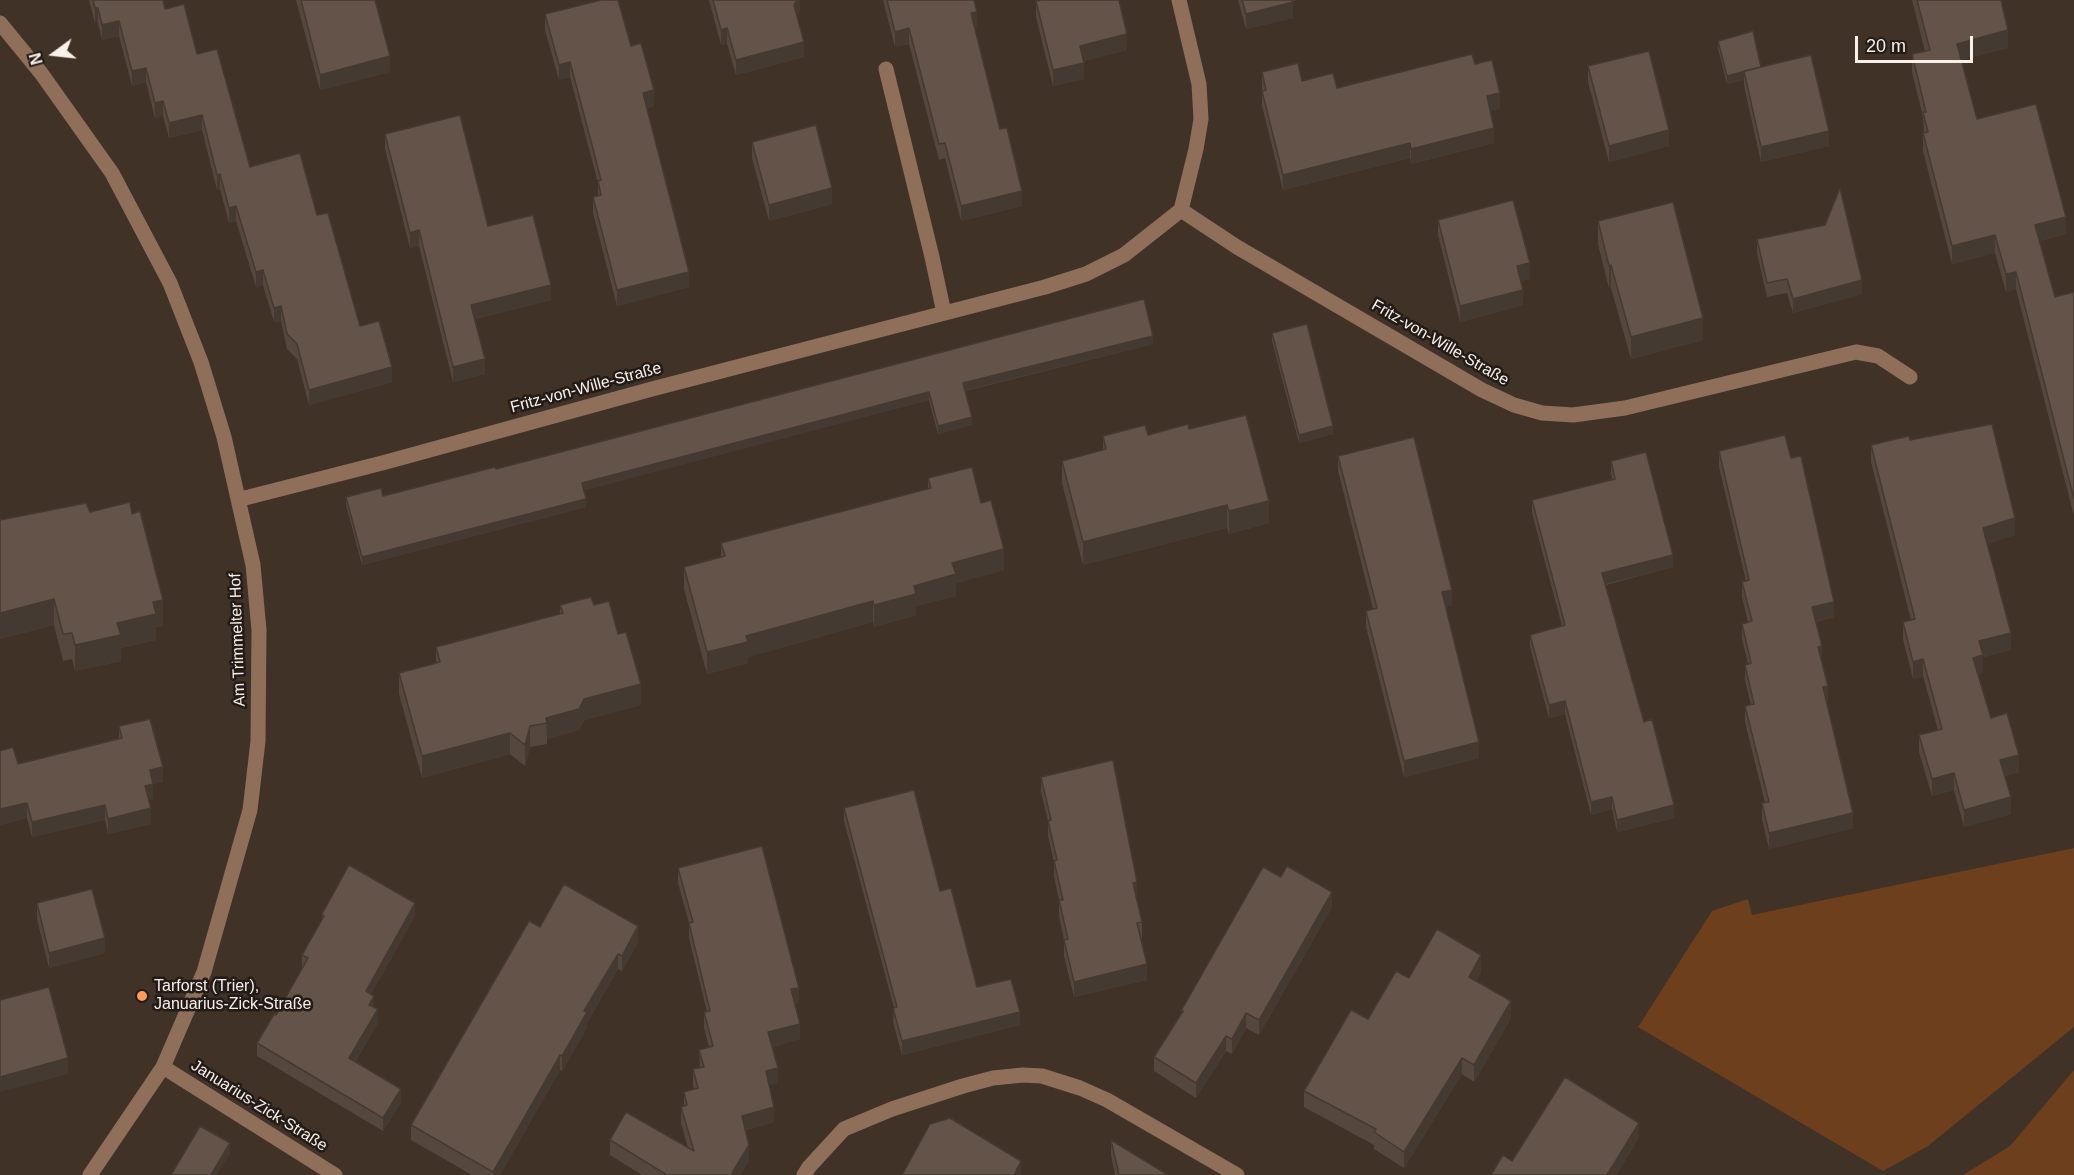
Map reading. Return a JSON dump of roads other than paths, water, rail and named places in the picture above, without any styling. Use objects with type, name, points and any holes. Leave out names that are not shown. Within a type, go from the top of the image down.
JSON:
[{"type":"street","points":[[1179,0],[1199,84],[1201,118],[1181,210]]},
{"type":"street","name":"Am Trimmelter Hof","points":[[0,23],[41,73],[112,173],[160,264],[201,362],[224,437],[253,565],[259,630],[258,741],[250,810],[204,972],[163,1066],[90,1175]]},
{"type":"street","points":[[886,69],[944,313]]},
{"type":"street","name":"Fritz-von-Wille-Straße","points":[[238,497],[245,498],[375,465],[620,398],[1045,287],[1086,274],[1124,255],[1181,210],[1238,247],[1482,390],[1514,405],[1542,413],[1574,415],[1625,408],[1856,352],[1878,356],[1910,377]]},
{"type":"street","name":"Januarius-Zick-Straße","points":[[163,1066],[335,1175]]},
{"type":"street","points":[[804,1175],[808,1167],[844,1130],[892,1109],[963,1086],[993,1078],[1023,1075],[1042,1076],[1080,1088],[1107,1100],[1237,1175]]},
{"type":"place","name":"Tarforst (Trier), Januarius-Zick-Straße","points":[[142,996]]}]
